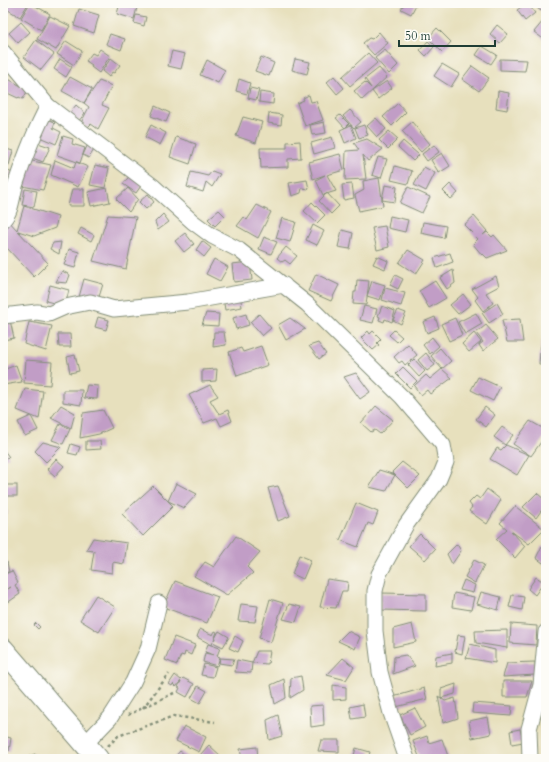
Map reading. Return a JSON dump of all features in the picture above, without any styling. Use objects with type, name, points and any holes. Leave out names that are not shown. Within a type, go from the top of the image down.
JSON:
[{"type":"main road","points":[[3,649],[93,754]]},
{"type":"street","points":[[3,52],[48,106],[154,187],[193,222],[212,236],[239,250],[307,304],[402,397],[443,445],[446,462],[439,479],[406,525],[379,574],[375,591],[375,631],[380,672],[391,713],[407,759]]},
{"type":"street","points":[[3,220],[9,210],[15,185],[36,129],[48,106]]},
{"type":"street","points":[[3,316],[37,312],[49,314],[65,307],[90,302],[114,309],[188,302],[284,285]]},
{"type":"street","points":[[93,754],[110,718],[133,682],[148,649],[159,603]]},
{"type":"street","points":[[530,759],[529,728],[541,685],[546,632]]},
{"type":"path","points":[[143,708],[169,674]]},
{"type":"path","points":[[123,718],[174,693]]},
{"type":"path","points":[[93,754],[118,736],[174,716],[216,722]]},
{"type":"path","points":[[118,736],[119,730]]},
{"type":"building","points":[[3,3],[28,4],[20,17],[3,7]]},
{"type":"building","points":[[30,3],[50,14],[41,30],[21,18]]},
{"type":"building","points":[[120,3],[138,4],[134,19],[117,14]]},
{"type":"building","points":[[405,3],[417,3],[411,14],[401,9]]},
{"type":"building","points":[[527,3],[535,13],[525,21],[517,10]]},
{"type":"building","points":[[543,3],[546,3],[546,7],[541,11],[537,8]]},
{"type":"building","points":[[79,9],[99,15],[94,33],[74,26]]},
{"type":"building","points":[[136,15],[146,17],[144,26],[134,23]]},
{"type":"building","points":[[50,16],[70,26],[56,50],[37,39]]},
{"type":"building","points":[[543,21],[546,24],[546,41],[534,32]]},
{"type":"building","points":[[21,22],[30,32],[18,43],[9,33]]},
{"type":"building","points":[[497,25],[508,34],[500,43],[490,34]]},
{"type":"building","points":[[437,28],[451,42],[442,52],[428,38]]},
{"type":"building","points":[[379,32],[388,43],[374,55],[363,43],[369,38],[372,39]]},
{"type":"building","points":[[110,34],[125,39],[121,50],[106,44]]},
{"type":"building","points":[[36,40],[54,54],[41,70],[24,57]]},
{"type":"building","points":[[66,41],[82,51],[74,65],[57,54]]},
{"type":"building","points":[[428,41],[434,47],[426,56],[420,50]]},
{"type":"building","points":[[482,46],[497,55],[491,64],[476,55]]},
{"type":"building","points":[[100,49],[110,56],[99,73],[86,61],[92,53],[96,55]]},
{"type":"building","points":[[385,50],[398,65],[389,74],[375,58]]},
{"type":"building","points":[[172,51],[185,54],[181,69],[168,66]]},
{"type":"building","points":[[368,53],[377,63],[350,86],[342,77]]},
{"type":"building","points":[[261,57],[274,63],[269,76],[255,71]]},
{"type":"building","points":[[111,58],[120,65],[109,77],[102,71]]},
{"type":"building","points":[[60,59],[72,67],[66,77],[54,69]]},
{"type":"building","points":[[295,59],[310,62],[307,74],[292,70]]},
{"type":"building","points":[[500,59],[527,60],[525,71],[500,70]]},
{"type":"building","points":[[207,60],[225,70],[218,83],[200,75]]},
{"type":"building","points":[[442,64],[459,74],[451,87],[434,76]]},
{"type":"building","points":[[472,66],[489,78],[479,91],[462,79]]},
{"type":"building","points":[[379,68],[387,77],[362,100],[354,91],[365,82],[371,88],[365,79]]},
{"type":"building","points":[[3,76],[28,90],[23,99],[3,91]]},
{"type":"building","points":[[334,76],[344,88],[337,94],[327,82]]},
{"type":"building","points":[[70,77],[92,89],[84,103],[62,91]]},
{"type":"building","points":[[239,79],[250,83],[247,94],[236,91]]},
{"type":"building","points":[[99,81],[112,86],[102,105],[109,108],[98,129],[91,124],[87,128],[81,123],[89,107],[84,103]]},
{"type":"building","points":[[387,81],[392,88],[378,99],[372,91]]},
{"type":"building","points":[[250,88],[259,90],[256,100],[248,98]]},
{"type":"building","points":[[498,91],[509,93],[507,110],[496,108]]},
{"type":"building","points":[[260,92],[274,94],[273,104],[259,102]]},
{"type":"building","points":[[309,95],[311,102],[316,101],[323,120],[305,126],[297,103],[304,100],[303,98]]},
{"type":"building","points":[[398,103],[406,112],[392,126],[383,117]]},
{"type":"building","points":[[76,105],[85,113],[78,122],[69,114]]},
{"type":"building","points":[[155,106],[170,113],[166,122],[151,116]]},
{"type":"building","points":[[350,110],[361,122],[354,128],[343,116]]},
{"type":"building","points":[[269,113],[282,115],[281,125],[268,123]]},
{"type":"building","points":[[340,115],[349,124],[345,128],[336,118]]},
{"type":"building","points":[[243,117],[262,122],[256,143],[236,136]]},
{"type":"building","points":[[44,118],[55,122],[53,128],[61,132],[56,144],[37,136]]},
{"type":"building","points":[[376,118],[386,129],[377,137],[367,126]]},
{"type":"building","points":[[324,122],[326,133],[312,135],[310,125]]},
{"type":"building","points":[[412,122],[430,144],[421,152],[402,131]]},
{"type":"building","points":[[151,125],[166,133],[160,145],[145,137]]},
{"type":"building","points":[[351,125],[356,138],[345,143],[340,130]]},
{"type":"building","points":[[364,125],[368,135],[359,138],[355,128]]},
{"type":"building","points":[[389,131],[398,139],[388,149],[379,140]]},
{"type":"building","points":[[63,136],[73,139],[72,144],[85,148],[80,163],[57,155]]},
{"type":"building","points":[[176,137],[196,144],[190,164],[170,157]]},
{"type":"building","points":[[332,137],[335,148],[314,154],[311,143]]},
{"type":"building","points":[[367,139],[383,149],[368,161],[363,155],[366,179],[345,180],[346,151],[359,150],[354,143]]},
{"type":"building","points":[[300,141],[301,158],[288,159],[288,167],[261,168],[260,148],[287,148],[287,142]]},
{"type":"building","points":[[403,141],[419,155],[413,161],[398,147]]},
{"type":"building","points":[[35,142],[50,147],[43,162],[27,156]]},
{"type":"building","points":[[88,144],[95,148],[89,158],[83,155]]},
{"type":"building","points":[[434,145],[439,152],[427,161],[422,154]]},
{"type":"building","points":[[3,148],[13,151],[9,165],[3,163]]},
{"type":"building","points":[[442,153],[450,166],[439,173],[431,160]]},
{"type":"building","points":[[340,154],[344,170],[327,175],[336,191],[323,195],[316,180],[325,175],[313,179],[309,162]]},
{"type":"building","points":[[378,157],[387,159],[381,178],[372,175]]},
{"type":"building","points":[[28,160],[51,165],[43,190],[17,185]]},
{"type":"building","points":[[55,160],[74,168],[76,162],[88,167],[78,187],[51,175]]},
{"type":"building","points":[[95,165],[109,168],[105,188],[90,185]]},
{"type":"building","points":[[395,166],[412,171],[408,184],[391,180]]},
{"type":"building","points":[[424,167],[435,173],[426,191],[414,185]]},
{"type":"building","points":[[3,168],[12,173],[5,188],[3,187]]},
{"type":"building","points":[[212,171],[220,174],[212,187],[206,182],[203,192],[187,187],[191,172],[208,176]]},
{"type":"building","points":[[131,174],[143,183],[136,193],[123,184]]},
{"type":"building","points":[[379,178],[383,206],[359,211],[355,195],[364,190],[363,181]]},
{"type":"building","points":[[307,180],[309,189],[302,188],[301,193],[292,196],[289,183]]},
{"type":"building","points":[[352,184],[354,198],[344,200],[342,185]]},
{"type":"building","points":[[450,184],[458,193],[451,199],[443,191]]},
{"type":"building","points":[[385,185],[397,187],[395,202],[382,200]]},
{"type":"building","points":[[408,187],[430,197],[422,213],[400,203]]},
{"type":"building","points":[[107,188],[110,202],[91,206],[88,192]]},
{"type":"building","points":[[128,188],[138,199],[129,212],[116,199]]},
{"type":"building","points":[[25,189],[37,191],[34,207],[22,205]]},
{"type":"building","points":[[72,189],[84,189],[84,206],[68,206]]},
{"type":"building","points":[[327,193],[339,206],[331,214],[319,201]]},
{"type":"building","points":[[148,194],[154,202],[146,209],[139,202]]},
{"type":"building","points":[[312,202],[325,215],[317,223],[304,211]]},
{"type":"building","points":[[257,205],[271,212],[258,238],[237,226],[244,217],[247,220]]},
{"type":"building","points":[[24,206],[58,217],[55,228],[34,236],[18,231],[48,263],[34,277],[7,248],[3,253],[3,223],[7,219],[17,230]]},
{"type":"building","points":[[219,210],[225,216],[215,226],[208,219]]},
{"type":"building","points":[[163,214],[169,222],[158,230],[155,222]]},
{"type":"building","points":[[108,215],[136,217],[126,269],[93,261]]},
{"type":"building","points":[[390,216],[408,220],[405,232],[388,228]]},
{"type":"building","points":[[474,216],[487,231],[483,235],[487,232],[492,237],[494,235],[507,250],[487,258],[483,254],[482,255],[473,244],[478,239],[464,225]]},
{"type":"building","points":[[282,218],[296,222],[290,242],[276,238]]},
{"type":"building","points":[[423,222],[446,226],[444,238],[421,233]]},
{"type":"building","points":[[313,225],[324,231],[317,245],[306,240]]},
{"type":"building","points":[[385,226],[389,247],[377,250],[372,228]]},
{"type":"building","points":[[81,228],[94,235],[91,241],[78,234]]},
{"type":"building","points":[[342,230],[353,233],[350,249],[338,247]]},
{"type":"building","points":[[185,233],[194,244],[184,252],[175,241]]},
{"type":"building","points":[[264,237],[277,242],[271,254],[259,249]]},
{"type":"building","points":[[202,241],[211,248],[204,257],[196,250]]},
{"type":"building","points":[[61,242],[59,254],[50,249],[53,243]]},
{"type":"building","points":[[286,247],[297,256],[290,264],[285,260],[282,262],[277,258]]},
{"type":"building","points":[[69,249],[79,252],[75,268],[64,265]]},
{"type":"building","points":[[408,250],[425,260],[416,274],[399,263]]},
{"type":"building","points":[[450,253],[453,262],[437,268],[434,258]]},
{"type":"building","points":[[377,256],[388,261],[385,269],[373,264]]},
{"type":"building","points":[[214,259],[228,267],[220,281],[206,274]]},
{"type":"building","points":[[250,262],[252,280],[234,282],[232,264]]},
{"type":"building","points":[[453,270],[455,283],[447,289],[440,278]]},
{"type":"building","points":[[62,271],[70,275],[67,283],[56,282]]},
{"type":"building","points":[[316,274],[339,285],[331,301],[308,291]]},
{"type":"building","points":[[395,275],[403,279],[398,289],[390,285]]},
{"type":"building","points":[[496,276],[499,286],[486,293],[493,303],[483,311],[475,300],[478,297],[472,289]]},
{"type":"building","points":[[84,279],[103,284],[98,300],[79,297]]},
{"type":"building","points":[[357,280],[369,281],[366,305],[353,304]]},
{"type":"building","points":[[372,281],[385,285],[380,300],[367,296]]},
{"type":"building","points":[[435,281],[446,298],[429,308],[419,291]]},
{"type":"building","points":[[50,285],[69,290],[65,306],[46,301]]},
{"type":"building","points":[[385,288],[405,293],[401,306],[382,300]]},
{"type":"building","points":[[240,294],[242,307],[225,310],[223,297]]},
{"type":"building","points":[[463,294],[471,304],[458,314],[450,305]]},
{"type":"building","points":[[497,303],[503,314],[489,323],[482,313]]},
{"type":"building","points":[[364,306],[377,309],[373,323],[360,320]]},
{"type":"building","points":[[382,306],[395,311],[392,322],[385,319],[384,322],[379,320],[380,317],[378,316]]},
{"type":"building","points":[[398,310],[406,313],[401,324],[393,320]]},
{"type":"building","points":[[206,313],[219,314],[218,326],[202,325]]},
{"type":"building","points":[[476,313],[482,324],[465,334],[458,322]]},
{"type":"building","points":[[246,314],[249,325],[236,329],[233,318]]},
{"type":"building","points":[[259,314],[271,328],[262,336],[250,322]]},
{"type":"building","points":[[98,317],[109,320],[106,330],[95,327]]},
{"type":"building","points":[[435,317],[439,328],[427,333],[423,322]]},
{"type":"building","points":[[290,318],[305,329],[286,340],[278,325]]},
{"type":"building","points":[[455,318],[462,335],[449,341],[441,324]]},
{"type":"building","points":[[520,319],[523,342],[507,342],[502,320]]},
{"type":"building","points":[[10,320],[14,338],[3,340],[3,321]]},
{"type":"building","points":[[29,322],[52,326],[46,351],[24,344]]},
{"type":"building","points":[[486,325],[498,339],[483,351],[479,345],[483,342],[476,333]]},
{"type":"building","points":[[546,329],[546,350],[540,349]]},
{"type":"building","points":[[394,330],[402,337],[397,342],[389,335]]},
{"type":"building","points":[[368,331],[370,334],[373,331],[381,339],[377,343],[379,345],[373,350],[361,338]]},
{"type":"building","points":[[214,332],[224,332],[226,345],[213,347]]},
{"type":"building","points":[[474,333],[481,342],[469,352],[462,344]]},
{"type":"building","points":[[58,334],[70,334],[71,347],[59,347]]},
{"type":"building","points":[[432,337],[439,346],[430,354],[423,345]]},
{"type":"building","points":[[318,343],[326,354],[319,359],[309,346]]},
{"type":"building","points":[[408,344],[417,355],[405,365],[402,361],[399,363],[394,357]]},
{"type":"building","points":[[261,346],[268,365],[237,376],[229,352],[241,348],[243,352]]},
{"type":"building","points":[[440,348],[451,361],[442,369],[431,356]]},
{"type":"building","points":[[540,352],[546,353],[546,365],[539,364]]},
{"type":"building","points":[[426,353],[435,365],[427,371],[418,360]]},
{"type":"building","points":[[75,355],[79,371],[70,373],[67,357]]},
{"type":"building","points":[[414,359],[425,371],[419,377],[408,365]]},
{"type":"building","points":[[26,360],[52,362],[50,385],[24,383]]},
{"type":"building","points":[[16,365],[22,382],[3,385],[3,370]]},
{"type":"building","points":[[403,367],[417,381],[410,388],[396,374]]},
{"type":"building","points":[[217,369],[216,381],[202,382],[202,370]]},
{"type":"building","points":[[442,369],[452,378],[430,394],[427,390],[421,395],[414,386],[426,375],[430,379]]},
{"type":"building","points":[[356,373],[370,392],[360,399],[344,377]]},
{"type":"building","points":[[478,377],[500,387],[493,401],[471,390]]},
{"type":"building","points":[[87,385],[98,386],[97,399],[84,398]]},
{"type":"building","points":[[210,385],[218,396],[210,400],[219,414],[228,410],[232,421],[221,426],[217,418],[204,423],[189,395]]},
{"type":"building","points":[[25,389],[43,391],[39,419],[17,410]]},
{"type":"building","points":[[63,390],[82,390],[81,405],[63,402]]},
{"type":"building","points":[[61,405],[75,413],[71,428],[51,418]]},
{"type":"building","points":[[376,406],[393,420],[380,434],[375,430],[371,432],[361,423]]},
{"type":"building","points":[[485,407],[495,415],[486,427],[476,419]]},
{"type":"building","points":[[103,410],[112,428],[99,434],[80,438],[83,413]]},
{"type":"building","points":[[31,416],[38,430],[25,436],[18,422]]},
{"type":"building","points":[[530,421],[546,430],[546,435],[531,456],[513,444]]},
{"type":"building","points":[[60,424],[70,429],[63,444],[52,440]]},
{"type":"building","points":[[502,427],[513,435],[505,445],[494,437]]},
{"type":"building","points":[[86,441],[100,441],[101,449],[86,450]]},
{"type":"building","points":[[43,442],[61,447],[46,462],[35,451]]},
{"type":"building","points":[[71,444],[80,447],[77,455],[68,453]]},
{"type":"building","points":[[506,445],[529,455],[517,475],[490,459],[497,448],[501,450]]},
{"type":"building","points":[[3,449],[9,457],[3,459]]},
{"type":"building","points":[[56,459],[64,466],[55,476],[47,469]]},
{"type":"building","points":[[402,462],[420,476],[408,488],[392,472]]},
{"type":"building","points":[[379,470],[395,475],[386,491],[369,487]]},
{"type":"building","points":[[176,483],[197,494],[184,508],[168,501]]},
{"type":"building","points":[[3,485],[17,485],[17,496],[3,496]]},
{"type":"building","points":[[153,486],[173,506],[143,536],[122,514]]},
{"type":"building","points":[[278,486],[290,516],[278,521],[268,488]]},
{"type":"building","points":[[487,489],[501,500],[487,524],[469,511],[472,507],[469,503],[476,496],[480,499]]},
{"type":"building","points":[[537,493],[546,501],[546,504],[536,518],[523,507]]},
{"type":"building","points":[[356,503],[378,512],[373,525],[368,523],[358,547],[340,540]]},
{"type":"building","points":[[3,505],[8,513],[3,516]]},
{"type":"building","points":[[515,506],[544,529],[529,544],[511,531],[525,546],[515,558],[496,539],[507,529],[500,523]]},
{"type":"building","points":[[420,534],[435,549],[425,560],[409,546]]},
{"type":"building","points":[[236,536],[260,552],[247,567],[253,573],[227,595],[194,576],[205,562],[214,567]]},
{"type":"building","points":[[93,538],[127,543],[124,564],[113,562],[112,573],[91,570],[94,551],[86,550]]},
{"type":"building","points":[[457,544],[461,551],[452,564],[447,554]]},
{"type":"building","points":[[542,546],[546,549],[546,565],[536,558]]},
{"type":"building","points":[[299,555],[311,560],[303,579],[292,574]]},
{"type":"building","points":[[474,560],[484,565],[475,583],[465,577]]},
{"type":"building","points":[[7,562],[9,572],[3,573],[3,563]]},
{"type":"building","points":[[12,571],[18,583],[15,585],[20,594],[7,603],[3,597],[3,592],[11,587],[5,590],[3,587],[3,575]]},
{"type":"building","points":[[536,577],[544,582],[535,595],[528,589]]},
{"type":"building","points":[[327,579],[348,582],[347,591],[342,591],[336,608],[320,607]]},
{"type":"building","points":[[464,580],[475,585],[473,593],[460,590]]},
{"type":"building","points":[[175,581],[218,597],[207,623],[163,607]]},
{"type":"building","points":[[481,592],[501,597],[498,610],[477,604]]},
{"type":"building","points":[[381,593],[426,594],[426,611],[380,610]]},
{"type":"building","points":[[454,593],[474,597],[471,610],[452,607]]},
{"type":"building","points":[[96,595],[115,607],[99,632],[80,620]]},
{"type":"building","points":[[512,595],[524,597],[522,610],[509,607]]},
{"type":"building","points":[[270,599],[283,603],[271,642],[259,638]]},
{"type":"building","points":[[241,604],[258,606],[255,622],[238,621]]},
{"type":"building","points":[[289,604],[301,607],[296,622],[283,619]]},
{"type":"building","points":[[36,623],[40,627],[38,629],[34,625]]},
{"type":"building","points":[[412,624],[416,642],[393,647],[393,629]]},
{"type":"building","points":[[511,624],[537,626],[536,645],[510,643]]},
{"type":"building","points":[[200,629],[213,635],[215,631],[217,632],[214,640],[219,631],[229,637],[223,647],[213,642],[212,645],[197,637]]},
{"type":"building","points":[[507,630],[507,648],[476,643],[475,631]]},
{"type":"building","points":[[348,631],[360,637],[355,649],[338,641]]},
{"type":"building","points":[[458,635],[465,636],[462,654],[455,652]]},
{"type":"building","points":[[235,636],[243,641],[238,652],[229,648]]},
{"type":"building","points":[[174,637],[195,645],[191,655],[185,652],[184,656],[181,655],[177,665],[165,660]]},
{"type":"building","points":[[208,644],[220,648],[217,656],[220,657],[217,666],[203,662],[205,653],[214,655],[205,652]]},
{"type":"building","points":[[470,644],[495,650],[495,663],[466,658]]},
{"type":"building","points":[[257,651],[270,651],[268,664],[252,663]]},
{"type":"building","points":[[452,653],[452,663],[435,666],[436,656]]},
{"type":"building","points":[[406,655],[415,666],[393,674],[394,657]]},
{"type":"building","points":[[220,658],[234,659],[232,665],[219,663]]},
{"type":"building","points":[[343,658],[354,667],[346,680],[327,675]]},
{"type":"building","points":[[237,660],[252,663],[251,673],[235,672]]},
{"type":"building","points":[[535,662],[535,675],[503,677],[507,663]]},
{"type":"building","points":[[204,664],[216,667],[213,677],[201,675]]},
{"type":"building","points":[[175,675],[181,680],[183,678],[194,684],[187,697],[178,692],[180,688],[178,687],[181,681],[176,687],[173,684],[172,686],[169,684]]},
{"type":"building","points":[[301,676],[303,690],[290,698],[291,678]]},
{"type":"building","points":[[284,679],[286,698],[275,704],[271,685]]},
{"type":"building","points":[[503,681],[532,681],[527,697],[503,697]]},
{"type":"building","points":[[456,684],[455,694],[441,698],[441,689]]},
{"type":"building","points":[[333,685],[346,687],[346,699],[333,700]]},
{"type":"building","points":[[198,686],[207,691],[200,703],[191,698]]},
{"type":"building","points":[[424,688],[427,699],[396,707],[393,697]]},
{"type":"building","points":[[438,696],[445,701],[455,698],[458,718],[443,723]]},
{"type":"building","points":[[473,703],[512,706],[511,716],[472,713]]},
{"type":"building","points":[[363,704],[365,717],[352,719],[350,707]]},
{"type":"building","points":[[323,705],[324,725],[311,727],[310,706]]},
{"type":"building","points":[[415,708],[425,727],[410,735],[400,715]]},
{"type":"building","points":[[278,715],[282,736],[269,740],[267,720]]},
{"type":"building","points":[[488,717],[491,734],[472,738],[469,721]]},
{"type":"building","points":[[184,726],[206,737],[199,752],[176,741]]},
{"type":"building","points":[[520,729],[523,742],[512,744],[510,731]]},
{"type":"building","points":[[3,736],[11,738],[9,751],[3,749]]},
{"type":"building","points":[[427,736],[429,743],[442,739],[449,759],[420,759],[413,741]]},
{"type":"building","points":[[321,740],[339,740],[339,752],[318,751]]},
{"type":"building","points":[[209,745],[222,757],[220,759],[204,759],[200,755]]},
{"type":"building","points":[[257,747],[258,759],[242,759],[240,749]]},
{"type":"building","points":[[356,748],[370,752],[368,759],[353,759]]},
{"type":"building","points":[[180,751],[190,759],[173,759]]},
{"type":"building","points":[[35,754],[37,759],[22,759]]},
{"type":"building","points":[[397,757],[397,759],[386,759],[386,758]]},
{"type":"building","points":[[517,757],[518,759],[507,759],[507,758]]}]
